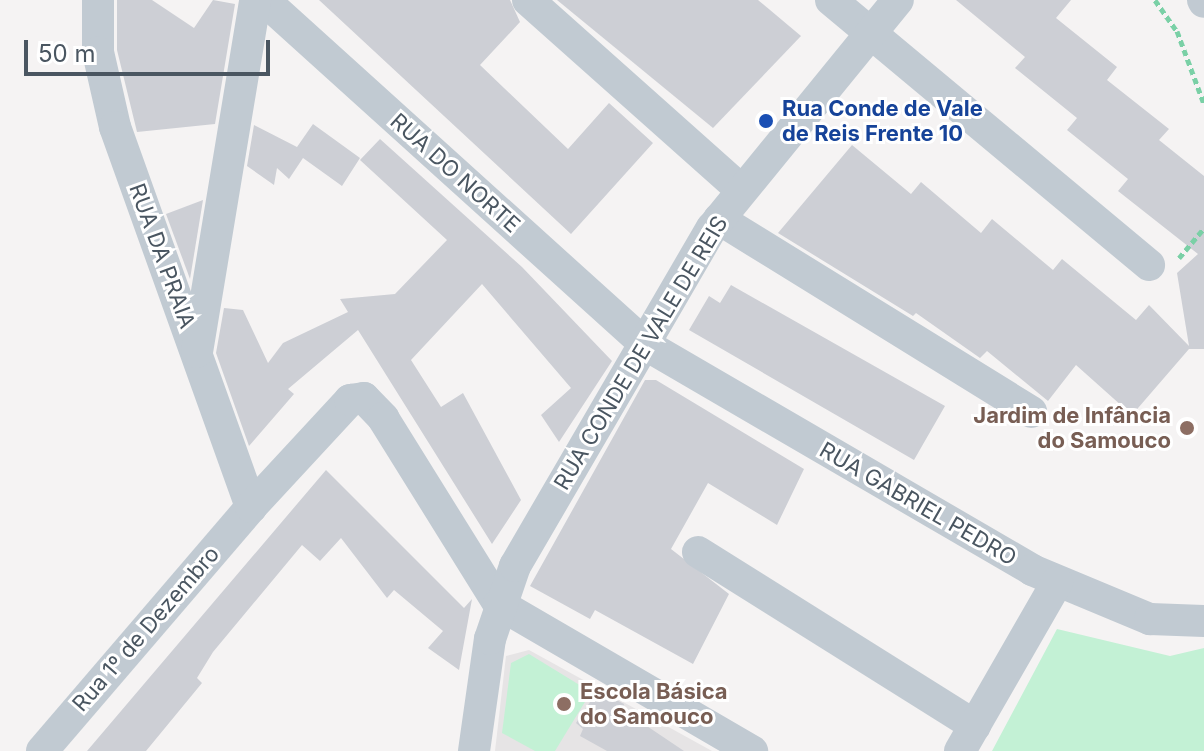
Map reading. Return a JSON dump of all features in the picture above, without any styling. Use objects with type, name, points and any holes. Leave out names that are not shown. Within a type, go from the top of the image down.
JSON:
[{"type":"street","name":"RUA DA PRAIA","points":[[98,0],[98,52],[115,127],[251,507]]},
{"type":"street","points":[[197,354],[255,0]]},
{"type":"street","name":"RUA DO NORTE","points":[[264,0],[646,345]]},
{"type":"street","points":[[528,0],[740,189]]},
{"type":"street","points":[[831,0],[1149,265]]},
{"type":"street","name":"RUA CONDE DE VALE DE REIS","points":[[474,751],[499,604],[719,219],[740,189],[898,0]]},
{"type":"street","points":[[719,219],[1031,412]]},
{"type":"street","name":"RUA GABRIEL PEDRO","points":[[646,345],[1057,582],[1150,619],[1204,621]]},
{"type":"street","name":"Rua 1º de Dezembro","points":[[59,744],[251,507],[350,400],[364,398],[383,418],[499,604]]},
{"type":"street","points":[[698,552],[967,739],[1057,582]]},
{"type":"street","points":[[499,604],[752,751]]},
{"type":"path","points":[[1155,0],[1177,31],[1204,104]]},
{"type":"shaded area","name":"Escola Básica do Samouco","points":[[529,650],[712,751],[495,751],[506,656]]},
{"type":"green space","points":[[1057,629],[1170,656],[1204,648],[1204,751],[992,751]]},
{"type":"green space","points":[[529,654],[591,692],[555,751],[535,751],[502,733],[511,663]]},
{"type":"building","points":[[117,0],[152,0],[194,28],[213,0],[235,4],[215,124],[137,132],[117,50]]},
{"type":"building","points":[[319,0],[510,0],[520,22],[480,65],[568,149],[609,103],[653,143],[571,234]]},
{"type":"building","points":[[557,0],[758,0],[801,36],[713,128]]},
{"type":"building","points":[[956,0],[1071,0],[1056,18],[1117,67],[1107,80],[1169,129],[1159,140],[1204,176],[1204,349],[1189,349],[1132,415],[1076,365],[1048,401],[987,351],[980,358],[916,313],[913,316],[778,233],[852,145],[911,194],[921,182],[981,233],[992,219],[1053,270],[1062,259],[1136,320],[1149,305],[1189,346],[1177,273],[1198,254],[1118,191],[1128,179],[1067,130],[1077,118],[1015,68],[1025,57]]},
{"type":"building","points":[[313,124],[360,158],[342,186],[303,158],[289,179],[277,168],[274,185],[247,166],[254,125],[297,147]]},
{"type":"building","points":[[380,139],[522,267],[612,361],[559,442],[541,415],[571,388],[482,284],[411,360],[441,407],[463,393],[521,500],[492,544],[358,330],[288,389],[294,394],[249,446],[216,353],[224,308],[243,310],[268,363],[283,343],[348,312],[340,299],[395,294],[447,240],[360,160]]},
{"type":"building","points":[[203,200],[190,279],[166,214]]},
{"type":"building","points":[[731,285],[945,406],[914,460],[689,330],[709,296],[720,303]]},
{"type":"building","points":[[645,380],[656,380],[804,469],[777,525],[708,483],[671,549],[729,594],[693,664],[595,610],[590,619],[530,586]]},
{"type":"building","points":[[326,470],[464,608],[472,599],[459,670],[428,648],[443,631],[394,590],[387,598],[341,538],[320,561],[302,545],[213,652],[197,678],[202,683],[146,751],[87,751]]},
{"type":"building","points":[[598,690],[624,704],[623,710],[684,751],[607,751],[580,736],[583,729],[576,723]]},
{"type":"place","name":"Rua Conde de Vale de Reis Frente 10","points":[[766,121]]},
{"type":"place","name":"Jardim de Infância do Samouco","points":[[1187,428]]},
{"type":"place","name":"Escola Básica do Samouco","points":[[564,704]]}]
